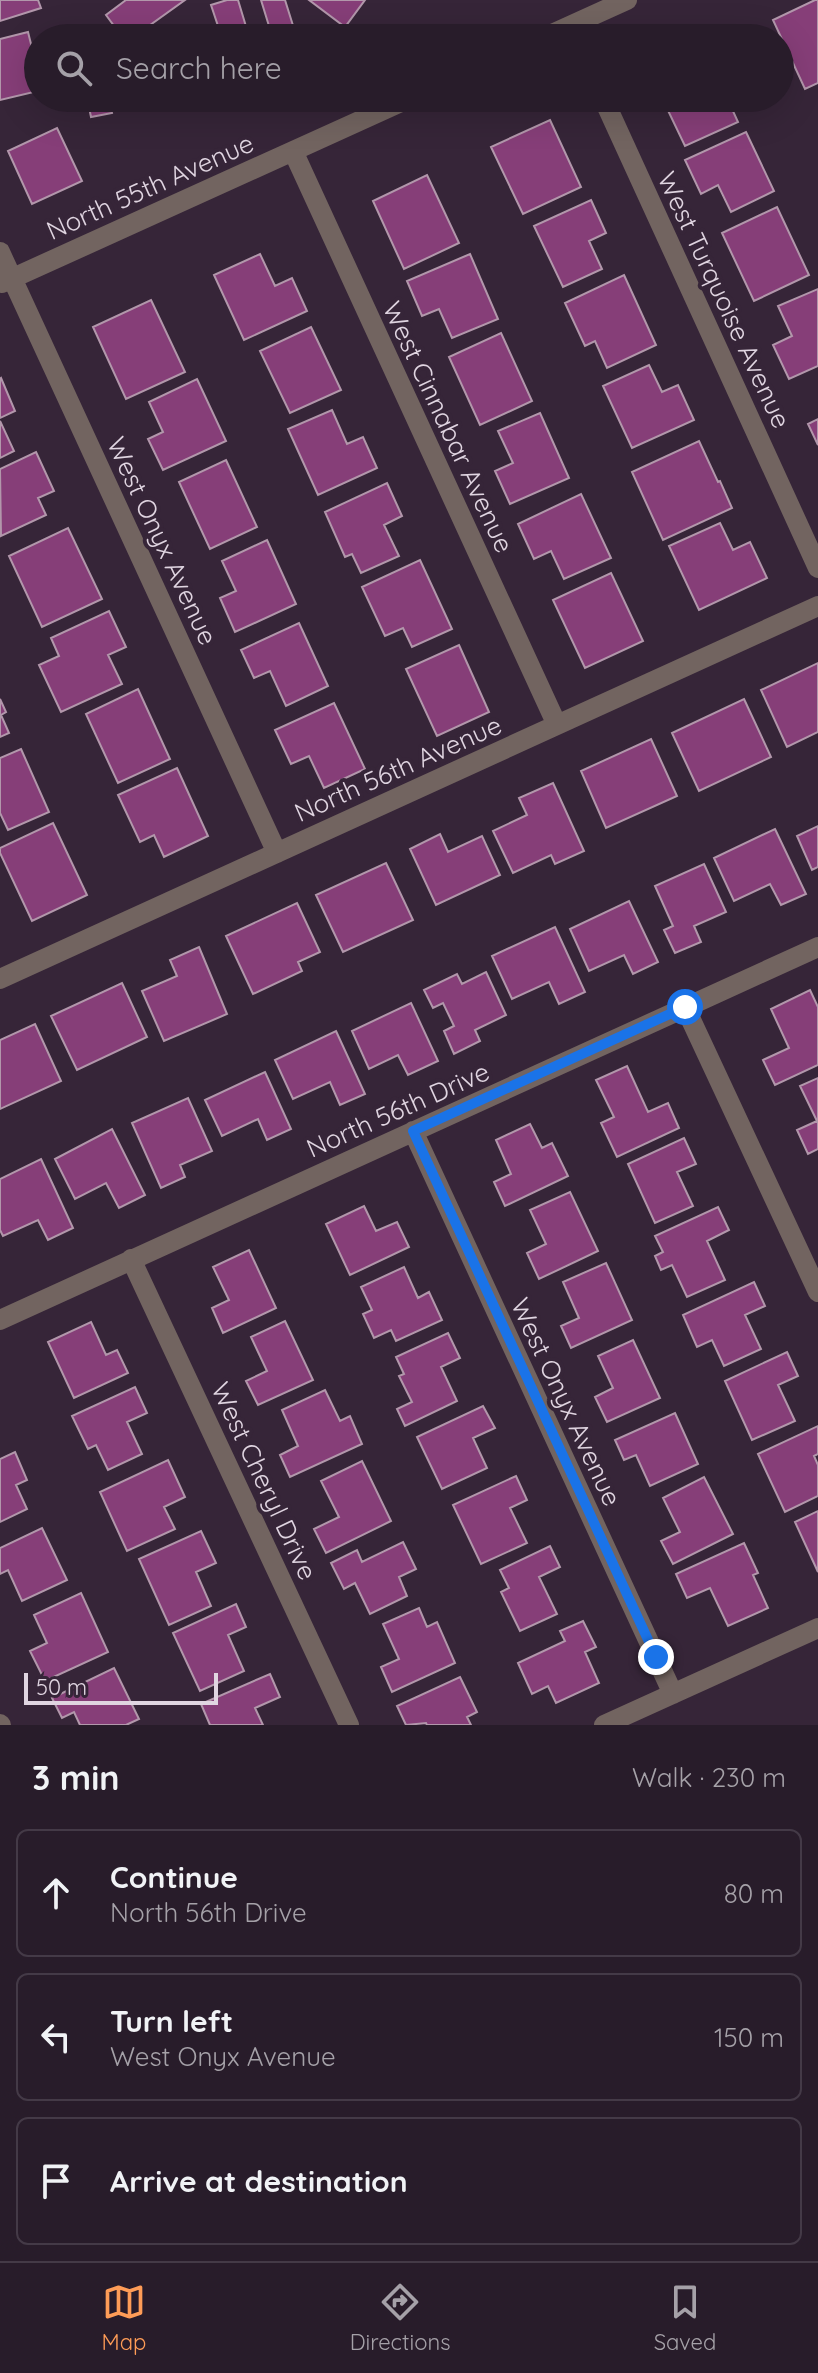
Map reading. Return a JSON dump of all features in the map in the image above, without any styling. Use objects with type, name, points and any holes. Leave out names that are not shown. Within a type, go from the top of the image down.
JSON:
[{"type":"street","points":[[587,24],[627,0]]},
{"type":"street","name":"North 55th Avenue","points":[[6,281],[379,112]]},
{"type":"street","name":"West Turquoise Avenue","points":[[609,112],[818,568]]},
{"type":"street","name":"West Cinnabar Avenue","points":[[293,151],[557,725]]},
{"type":"street","name":"West Onyx Avenue","points":[[0,252],[6,281],[277,853]]},
{"type":"street","name":"North 56th Avenue","points":[[0,979],[818,606]]},
{"type":"street","name":"North 56th Drive","points":[[0,1320],[818,947]]},
{"type":"street","points":[[685,1007],[818,1292]]},
{"type":"street","name":"West Onyx Avenue","points":[[413,1131],[673,1694]]},
{"type":"street","name":"West Cheryl Drive","points":[[131,1259],[349,1725]]},
{"type":"street","points":[[604,1725],[818,1628]]},
{"type":"building","points":[[0,0],[38,0],[41,8],[0,21]]},
{"type":"building","points":[[126,0],[185,0],[152,24],[113,24],[106,15]]},
{"type":"building","points":[[238,0],[245,24],[217,24],[211,5]]},
{"type":"building","points":[[261,0],[285,0],[293,24],[268,24]]},
{"type":"building","points":[[309,0],[365,0],[347,24],[341,24]]},
{"type":"building","points":[[818,0],[818,83],[805,89],[794,65],[794,24],[775,24],[773,20]]},
{"type":"building","points":[[24,33],[24,94],[0,100],[0,39]]},
{"type":"building","points":[[90,112],[112,112],[112,113],[91,117]]},
{"type":"building","points":[[669,112],[733,112],[738,122],[685,146]]},
{"type":"building","points":[[550,120],[581,187],[523,214],[491,147]]},
{"type":"building","points":[[57,128],[82,181],[32,204],[8,151]]},
{"type":"building","points":[[746,132],[774,191],[731,212],[718,185],[701,194],[685,160]]},
{"type":"building","points":[[427,175],[459,243],[404,269],[373,201]]},
{"type":"building","points":[[591,200],[606,233],[589,241],[602,269],[563,287],[534,226]]},
{"type":"building","points":[[777,207],[809,275],[754,301],[722,233]]},
{"type":"building","points":[[260,254],[275,286],[292,278],[307,311],[244,340],[214,275]]},
{"type":"building","points":[[470,254],[498,319],[452,338],[439,309],[422,316],[407,281]]},
{"type":"building","points":[[624,275],[656,345],[607,368],[595,341],[585,346],[565,303]]},
{"type":"building","points":[[818,289],[818,366],[789,379],[773,345],[792,336],[778,306]]},
{"type":"building","points":[[151,300],[185,372],[126,399],[93,327]]},
{"type":"building","points":[[311,327],[341,390],[290,413],[260,351]]},
{"type":"building","points":[[501,333],[532,401],[480,425],[449,357]]},
{"type":"building","points":[[649,365],[662,392],[678,385],[694,420],[632,448],[603,386]]},
{"type":"building","points":[[0,379],[15,411],[0,418]]},
{"type":"building","points":[[197,379],[226,441],[163,470],[148,439],[163,432],[149,402]]},
{"type":"building","points":[[332,410],[347,444],[363,437],[377,468],[318,495],[288,429]]},
{"type":"building","points":[[540,413],[569,478],[510,504],[495,471],[513,463],[498,431]]},
{"type":"building","points":[[818,419],[818,445],[808,424]]},
{"type":"building","points":[[0,421],[14,451],[0,458]]},
{"type":"building","points":[[699,441],[732,508],[663,540],[632,472]]},
{"type":"building","points":[[36,452],[54,491],[38,498],[46,515],[1,536],[0,469]]},
{"type":"building","points":[[226,460],[257,527],[210,549],[179,482]]},
{"type":"building","points":[[387,483],[402,516],[384,525],[399,556],[361,573],[352,554],[345,557],[325,512]]},
{"type":"building","points":[[581,494],[611,558],[564,579],[551,551],[534,559],[518,524]]},
{"type":"building","points":[[720,523],[733,550],[750,542],[767,578],[699,610],[669,546]]},
{"type":"building","points":[[68,528],[102,599],[42,627],[9,556]]},
{"type":"building","points":[[267,540],[296,604],[235,632],[220,598],[236,591],[222,561]]},
{"type":"building","points":[[420,560],[452,629],[412,647],[403,628],[385,636],[362,587]]},
{"type":"building","points":[[611,573],[643,641],[585,668],[553,600]]},
{"type":"building","points":[[109,611],[126,647],[108,655],[122,684],[61,712],[39,665],[59,656],[51,638]]},
{"type":"building","points":[[299,623],[328,686],[286,706],[270,671],[254,678],[241,650]]},
{"type":"building","points":[[459,645],[489,712],[437,736],[406,669]]},
{"type":"building","points":[[818,663],[818,732],[787,747],[761,690]]},
{"type":"building","points":[[138,689],[170,759],[118,783],[86,714]]},
{"type":"building","points":[[0,699],[6,712],[1,715],[9,733],[0,737]]},
{"type":"building","points":[[744,699],[771,757],[699,791],[672,733]]},
{"type":"building","points":[[334,703],[365,769],[324,788],[309,756],[291,764],[275,730]]},
{"type":"building","points":[[651,739],[677,796],[606,828],[581,771]]},
{"type":"building","points":[[21,749],[49,812],[8,830],[0,813],[0,758]]},
{"type":"building","points":[[177,768],[208,836],[164,857],[154,835],[140,842],[118,795]]},
{"type":"building","points":[[553,783],[584,851],[555,864],[551,855],[513,873],[493,831],[527,815],[519,798]]},
{"type":"building","points":[[53,823],[87,895],[32,921],[0,848]]},
{"type":"building","points":[[818,826],[818,867],[812,870],[797,836]]},
{"type":"building","points":[[775,829],[806,894],[781,905],[770,884],[734,901],[714,858]]},
{"type":"building","points":[[440,834],[448,852],[482,836],[500,875],[436,905],[410,849]]},
{"type":"building","points":[[386,863],[413,920],[343,952],[316,895]]},
{"type":"building","points":[[704,864],[726,912],[694,926],[701,942],[675,953],[664,930],[673,926],[655,886]]},
{"type":"building","points":[[629,901],[658,962],[633,974],[624,955],[589,971],[570,929]]},
{"type":"building","points":[[297,903],[320,952],[298,962],[302,971],[253,994],[226,936]]},
{"type":"building","points":[[555,927],[585,992],[559,1004],[549,982],[512,999],[492,956]]},
{"type":"building","points":[[199,947],[227,1014],[164,1041],[142,991],[177,976],[170,960]]},
{"type":"building","points":[[486,972],[506,1015],[475,1030],[480,1041],[454,1054],[444,1031],[454,1026],[443,1003],[433,1008],[424,990],[457,974],[462,984]]},
{"type":"building","points":[[122,983],[147,1037],[77,1070],[51,1016]]},
{"type":"building","points":[[810,990],[818,1007],[818,1065],[775,1085],[763,1060],[789,1048],[771,1009]]},
{"type":"building","points":[[411,1003],[438,1061],[408,1075],[398,1055],[369,1069],[352,1031]]},
{"type":"building","points":[[35,1024],[61,1081],[0,1109],[0,1040]]},
{"type":"building","points":[[336,1031],[365,1094],[340,1105],[330,1082],[293,1099],[275,1060]]},
{"type":"building","points":[[627,1066],[648,1112],[668,1103],[679,1128],[617,1157],[601,1123],[614,1117],[596,1080]]},
{"type":"building","points":[[265,1072],[291,1129],[267,1140],[258,1119],[222,1136],[205,1100]]},
{"type":"building","points":[[818,1078],[818,1149],[808,1154],[797,1130],[817,1121],[800,1086]]},
{"type":"building","points":[[188,1098],[212,1151],[180,1165],[185,1177],[161,1188],[132,1123]]},
{"type":"building","points":[[530,1124],[542,1148],[552,1143],[568,1176],[505,1206],[494,1182],[511,1174],[496,1140]]},
{"type":"building","points":[[112,1129],[145,1195],[119,1208],[106,1183],[75,1199],[55,1159]]},
{"type":"building","points":[[684,1138],[696,1164],[677,1172],[693,1206],[655,1223],[628,1164]]},
{"type":"building","points":[[41,1159],[73,1228],[48,1240],[38,1220],[3,1236],[0,1230],[0,1179]]},
{"type":"building","points":[[570,1192],[598,1251],[539,1279],[527,1253],[546,1244],[530,1210]]},
{"type":"building","points":[[364,1206],[376,1231],[397,1222],[409,1247],[350,1275],[326,1224]]},
{"type":"building","points":[[718,1207],[729,1230],[707,1241],[725,1280],[687,1297],[672,1265],[661,1270],[655,1256],[663,1252],[655,1236]]},
{"type":"building","points":[[249,1250],[276,1308],[223,1333],[212,1308],[229,1300],[213,1267]]},
{"type":"building","points":[[606,1263],[632,1320],[571,1348],[561,1326],[579,1318],[563,1282]]},
{"type":"building","points":[[404,1267],[418,1298],[429,1292],[442,1320],[396,1341],[391,1330],[374,1338],[363,1314],[372,1310],[361,1287]]},
{"type":"building","points":[[754,1282],[765,1306],[745,1315],[761,1349],[724,1366],[712,1340],[697,1347],[683,1315]]},
{"type":"building","points":[[285,1321],[313,1380],[258,1405],[246,1381],[267,1371],[251,1337]]},
{"type":"building","points":[[91,1322],[106,1355],[117,1350],[128,1373],[74,1398],[48,1342]]},
{"type":"building","points":[[448,1333],[460,1358],[441,1367],[457,1401],[405,1426],[397,1409],[412,1402],[399,1376],[404,1374],[396,1357]]},
{"type":"building","points":[[633,1340],[660,1398],[607,1422],[595,1397],[613,1388],[598,1356]]},
{"type":"building","points":[[787,1352],[798,1376],[778,1385],[795,1421],[752,1440],[725,1381]]},
{"type":"building","points":[[135,1387],[147,1413],[127,1422],[142,1454],[108,1470],[96,1445],[88,1449],[72,1416]]},
{"type":"building","points":[[325,1390],[340,1421],[350,1416],[362,1444],[290,1477],[280,1455],[298,1446],[282,1410]]},
{"type":"building","points":[[483,1406],[495,1428],[473,1438],[487,1468],[442,1489],[417,1437]]},
{"type":"building","points":[[675,1413],[698,1464],[650,1486],[636,1455],[624,1460],[615,1440]]},
{"type":"building","points":[[818,1426],[818,1454],[814,1456],[818,1465],[818,1496],[785,1512],[758,1454]]},
{"type":"building","points":[[15,1452],[27,1480],[16,1485],[27,1509],[0,1522],[0,1459]]},
{"type":"building","points":[[168,1460],[185,1497],[164,1507],[175,1529],[127,1551],[100,1492]]},
{"type":"building","points":[[362,1461],[391,1521],[326,1553],[314,1529],[339,1517],[321,1481]]},
{"type":"building","points":[[516,1476],[527,1500],[510,1508],[527,1543],[481,1564],[453,1505]]},
{"type":"building","points":[[704,1477],[733,1534],[673,1564],[661,1541],[680,1532],[663,1498]]},
{"type":"building","points":[[818,1511],[818,1572],[795,1522]]},
{"type":"building","points":[[42,1528],[67,1580],[22,1601],[8,1570],[0,1574],[0,1548]]},
{"type":"building","points":[[201,1531],[216,1563],[196,1572],[211,1606],[169,1625],[139,1559]]},
{"type":"building","points":[[403,1542],[416,1569],[399,1577],[407,1596],[370,1614],[355,1583],[344,1589],[331,1563],[357,1550],[362,1562]]},
{"type":"building","points":[[744,1543],[758,1573],[753,1575],[768,1608],[728,1626],[710,1588],[687,1598],[676,1574]]},
{"type":"building","points":[[550,1546],[560,1567],[539,1577],[557,1614],[520,1631],[501,1592],[509,1588],[500,1570]]},
{"type":"building","points":[[81,1593],[108,1652],[45,1681],[30,1651],[47,1643],[34,1615]]},
{"type":"building","points":[[236,1604],[246,1627],[228,1635],[244,1671],[200,1691],[173,1633]]},
{"type":"building","points":[[419,1608],[427,1627],[437,1622],[455,1663],[392,1692],[381,1667],[399,1659],[383,1624]]},
{"type":"building","points":[[583,1621],[596,1647],[585,1652],[599,1683],[556,1703],[548,1686],[532,1694],[518,1663],[565,1641],[560,1631]]},
{"type":"building","points":[[114,1668],[139,1719],[126,1725],[80,1725],[74,1712],[62,1718],[52,1698]]},
{"type":"building","points":[[270,1674],[280,1697],[255,1708],[263,1725],[210,1725],[201,1704]]},
{"type":"building","points":[[460,1677],[477,1712],[467,1717],[471,1725],[406,1725],[397,1706]]},
{"type":"route","points":[[656,1657],[413,1131],[685,1007]]}]
